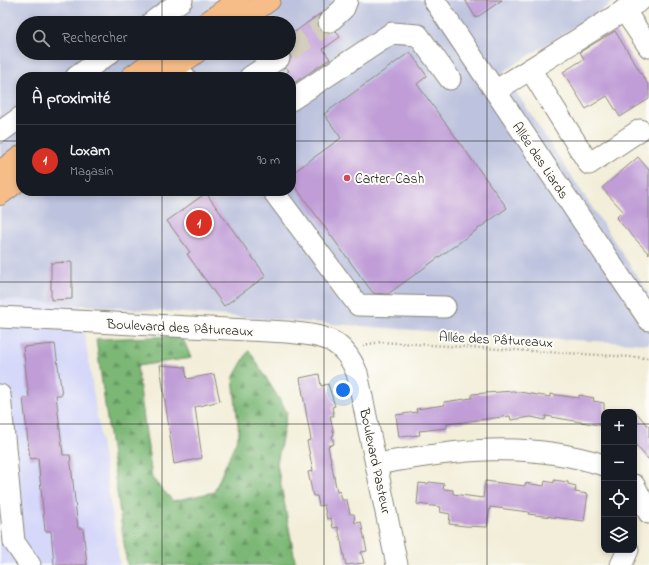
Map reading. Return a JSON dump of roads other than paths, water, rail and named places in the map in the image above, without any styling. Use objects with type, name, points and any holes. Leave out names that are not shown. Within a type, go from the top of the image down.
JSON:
[{"type":"main road","points":[[217,16],[239,0]]},
{"type":"main road","points":[[247,16],[269,0]]},
{"type":"main road","points":[[156,72],[171,69],[184,60]]},
{"type":"main road","points":[[0,172],[16,161]]},
{"type":"main road","points":[[0,194],[16,182]]},
{"type":"street","points":[[330,22],[344,8],[347,0]]},
{"type":"street","name":"Allée des Liards","points":[[434,0],[649,320]]},
{"type":"street","points":[[158,16],[172,3]]},
{"type":"street","points":[[495,91],[633,5],[649,47]]},
{"type":"street","points":[[296,97],[392,33],[418,35],[450,79]]},
{"type":"street","points":[[83,72],[100,60]]},
{"type":"street","points":[[258,72],[276,60]]},
{"type":"street","points":[[530,69],[589,164],[640,130]]},
{"type":"street","points":[[0,132],[16,121]]},
{"type":"street","points":[[277,196],[358,305],[445,307]]},
{"type":"street","name":"Boulevard des Pâtureaux","points":[[0,317],[286,332],[319,336],[333,341],[347,354]]},
{"type":"street","name":"Boulevard Pasteur","points":[[347,354],[357,373],[397,565]]},
{"type":"street","points":[[0,395],[14,542],[30,565]]},
{"type":"street","points":[[377,464],[461,450],[519,449],[580,457],[600,467]]},
{"type":"street","points":[[637,490],[649,512]]},
{"type":"street","points":[[621,565],[627,553]]},
{"type":"tunnel","points":[[296,46],[329,22]]},
{"type":"place","name":"Carter-Cash","points":[[347,178]]},
{"type":"place","name":"Loxam","points":[[199,223]]}]
